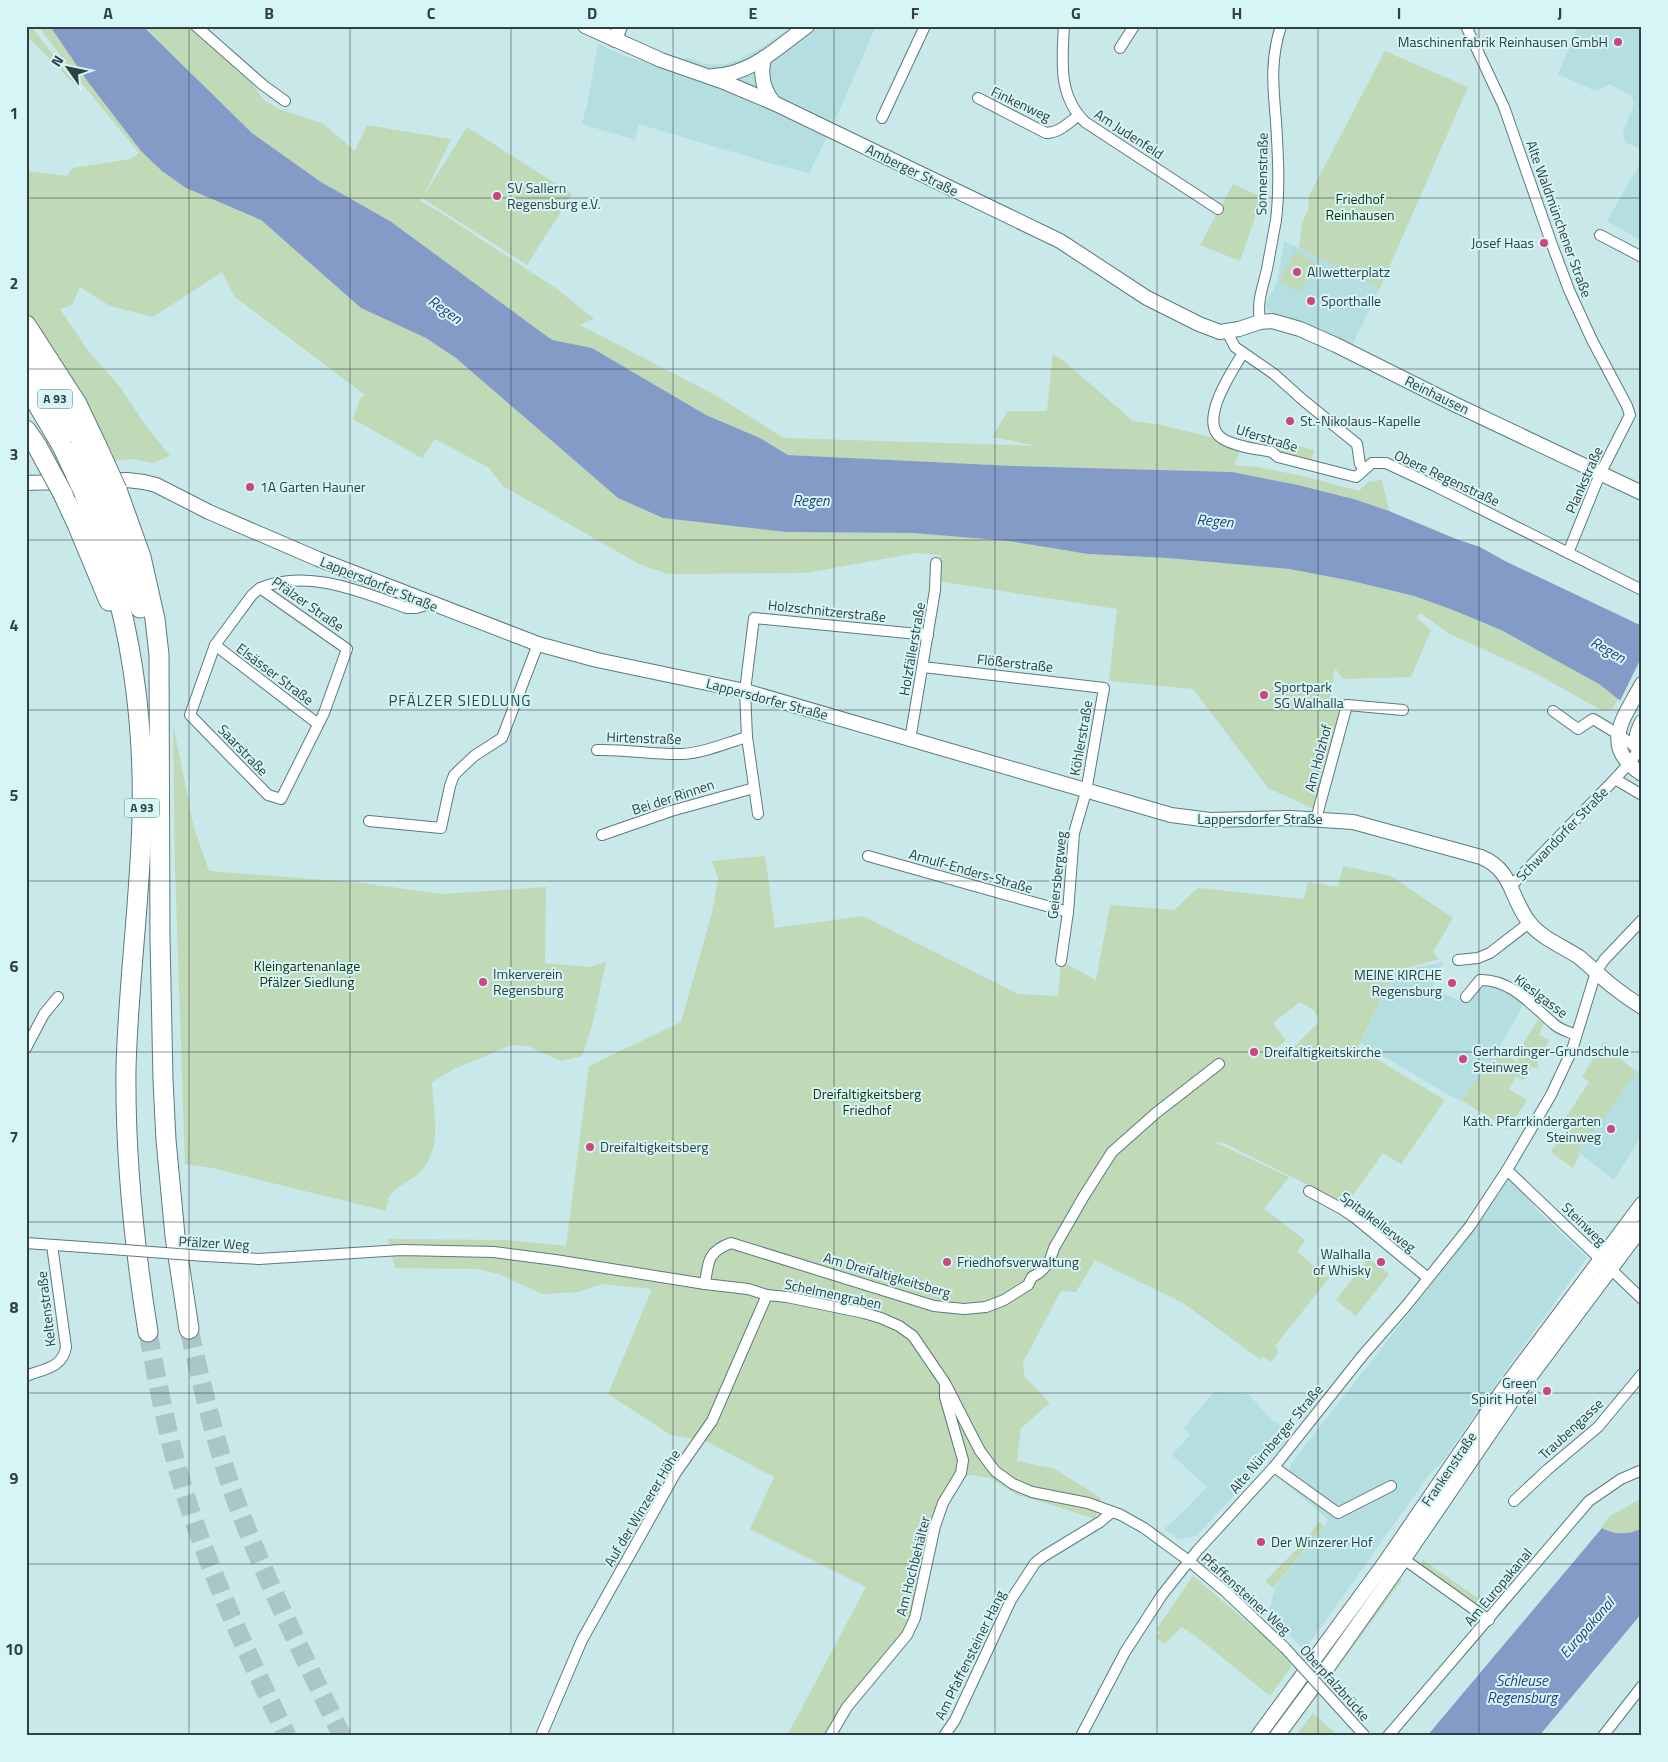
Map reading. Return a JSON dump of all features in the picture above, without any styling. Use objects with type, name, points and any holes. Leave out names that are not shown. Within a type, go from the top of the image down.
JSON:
[{"type":"highway","points":[[26,326],[77,404],[80,446],[100,492]]},
{"type":"highway","name":"A 93","points":[[26,353],[64,414],[80,446],[127,562],[140,605],[149,660],[159,750],[162,1030],[166,1140],[178,1266],[189,1329]]},
{"type":"highway","name":"A 93","points":[[26,385],[80,446]]},
{"type":"highway","points":[[26,430],[63,494],[84,540],[130,655]]},
{"type":"highway","name":"A 93","points":[[100,492],[113,578],[130,655],[139,716],[142,762],[142,816],[127,1048],[127,1153],[137,1258],[148,1332]]},
{"type":"street","points":[[196,26],[263,85],[285,101]]},
{"type":"street","name":"Amberger Straße","points":[[585,26],[661,60],[708,76],[774,103],[1060,241],[1147,298],[1212,330],[1227,332]]},
{"type":"street","points":[[614,40],[620,26]]},
{"type":"street","points":[[708,76],[738,73],[764,58],[807,26]]},
{"type":"street","points":[[882,118],[925,26]]},
{"type":"street","name":"Am Judenfeld","points":[[1064,26],[1062,78],[1069,101],[1078,116],[1218,209]]},
{"type":"street","points":[[1120,48],[1134,26]]},
{"type":"street","name":"Sonnenstraße","points":[[1260,322],[1258,305],[1276,219],[1278,158],[1272,69],[1274,49],[1281,26]]},
{"type":"street","name":"Alte Waldmünchener Straße","points":[[1466,26],[1504,107],[1569,290],[1592,340],[1627,406],[1630,415],[1628,419]]},
{"type":"street","points":[[764,58],[762,78],[768,95],[774,103]]},
{"type":"street","name":"Finkenweg","points":[[978,98],[1046,133],[1060,130],[1078,116]]},
{"type":"street","points":[[1600,235],[1642,257]]},
{"type":"street","name":"Reinhausen","points":[[1227,332],[1260,322],[1280,323],[1317,336],[1642,493]]},
{"type":"street","points":[[1227,332],[1235,347],[1274,374],[1302,400],[1357,444],[1360,464],[1365,469]]},
{"type":"street","name":"Uferstraße","points":[[1243,353],[1219,395],[1215,407],[1214,418],[1218,435],[1225,440],[1272,452],[1278,457],[1356,477],[1365,469]]},
{"type":"street","name":"Plankstraße","points":[[1568,553],[1600,474],[1628,419]]},
{"type":"street","name":"Obere Regenstraße","points":[[1365,469],[1372,463],[1386,463],[1642,590]]},
{"type":"street","name":"Lappersdorfer Straße","points":[[26,483],[127,480],[156,485],[209,512],[305,554],[430,604],[538,644],[597,660],[745,691],[1086,792],[1171,815],[1210,820],[1289,818],[1354,822],[1481,856],[1490,860],[1499,868],[1511,886]]},
{"type":"street","name":"Holzfällerstraße","points":[[910,740],[936,590],[936,564]]},
{"type":"street","name":"Pfälzer Straße","points":[[260,588],[287,581],[324,583],[349,588],[407,608],[416,608],[430,604]]},
{"type":"street","points":[[215,646],[252,595],[260,588]]},
{"type":"street","name":"Pfälzer Straße","points":[[260,588],[347,649],[318,724],[281,799]]},
{"type":"street","name":"Holzschnitzerstraße","points":[[745,691],[754,618],[928,635]]},
{"type":"street","points":[[369,821],[441,828],[454,775],[474,756],[502,738],[538,644]]},
{"type":"street","name":"Saarstraße","points":[[215,646],[190,715],[268,795],[281,799]]},
{"type":"street","name":"Elsässer Straße","points":[[215,646],[318,724]]},
{"type":"street","name":"Flößerstraße","points":[[923,667],[1104,688]]},
{"type":"street","points":[[1642,684],[1625,717],[1618,734],[1617,744],[1620,753],[1629,764],[1642,774]]},
{"type":"street","name":"Köhlerstraße","points":[[1086,792],[1104,688]]},
{"type":"street","points":[[745,691],[747,737],[758,814]]},
{"type":"street","name":"Am Holzhof","points":[[1316,819],[1346,705],[1403,710]]},
{"type":"street","points":[[1554,711],[1578,729],[1593,719],[1618,734],[1640,751]]},
{"type":"street","points":[[1640,751],[1636,740],[1641,724]]},
{"type":"street","name":"Hirtenstraße","points":[[597,750],[613,749],[682,754],[700,751],[747,737]]},
{"type":"street","name":"Schwandorfer Straße","points":[[1640,751],[1615,780],[1511,886],[1529,923],[1534,928],[1579,958],[1642,1007]]},
{"type":"street","points":[[1615,780],[1642,795]]},
{"type":"street","name":"Bei der Rinnen","points":[[602,835],[722,795],[754,788]]},
{"type":"street","name":"Geiersbergweg","points":[[1061,961],[1068,912],[1074,833],[1086,792]]},
{"type":"street","name":"Arnulf-Enders-Straße","points":[[868,856],[1068,912]]},
{"type":"street","points":[[1507,1170],[1551,1095],[1572,1050],[1596,972],[1604,960],[1642,920]]},
{"type":"street","points":[[1458,960],[1478,958],[1490,953],[1529,923]]},
{"type":"street","name":"Kieslgasse","points":[[1466,997],[1480,980],[1502,983],[1538,1008],[1556,1027],[1576,1035]]},
{"type":"street","points":[[26,1048],[44,1014],[58,997]]},
{"type":"street","name":"Am Dreifaltigkeitsberg","points":[[705,1284],[712,1254],[720,1247],[730,1243],[934,1306],[964,1309],[986,1307],[1004,1300],[1028,1285],[1032,1277],[1048,1263],[1054,1248],[1112,1152],[1156,1113],[1220,1064]]},
{"type":"street","name":"Steinweg","points":[[1507,1170],[1642,1299]]},
{"type":"street","name":"Alte Nürnberger Straße","points":[[1081,1736],[1138,1629],[1162,1595],[1189,1561],[1274,1467],[1363,1355],[1428,1278],[1470,1226],[1507,1170]]},
{"type":"street","name":"Spitalkellerweg","points":[[1309,1191],[1354,1217],[1428,1278]]},
{"type":"street","name":"Frankenstraße","points":[[1258,1736],[1393,1551],[1503,1390],[1642,1204]]},
{"type":"street","name":"Frankenstraße","points":[[1277,1736],[1326,1672],[1511,1402],[1642,1227]]},
{"type":"street","name":"Pfälzer Weg","points":[[26,1243],[259,1259],[401,1250]]},
{"type":"street","name":"Keltenstraße","points":[[26,1376],[60,1363],[65,1355],[66,1347],[52,1245]]},
{"type":"street","name":"Schelmengraben","points":[[401,1250],[494,1252],[748,1289],[767,1295],[787,1297],[864,1313],[899,1326],[913,1336],[945,1383],[980,1452],[995,1471],[1013,1484],[1032,1492],[1088,1503],[1112,1512],[1144,1528],[1189,1561]]},
{"type":"street","name":"Auf der Winzerer Höhe","points":[[541,1736],[582,1640],[676,1474],[712,1421],[767,1295]]},
{"type":"street","name":"Traubengasse","points":[[1514,1501],[1598,1427],[1642,1374]]},
{"type":"street","name":"Am Hochbehälter","points":[[830,1736],[847,1707],[907,1635],[915,1618],[935,1526],[943,1503],[962,1473],[963,1460],[944,1397],[945,1383]]},
{"type":"street","points":[[1274,1467],[1338,1513],[1391,1486]]},
{"type":"street","name":"Am Europakanal","points":[[1388,1736],[1589,1502],[1621,1479],[1642,1470]]},
{"type":"street","name":"Am Pfaffensteiner Hang","points":[[944,1736],[955,1720],[1011,1600],[1035,1563],[1100,1522],[1112,1512]]},
{"type":"street","points":[[1393,1551],[1489,1620]]},
{"type":"street","name":"Pfaffensteiner Weg","points":[[1189,1561],[1227,1593],[1285,1648]]},
{"type":"street","name":"Oberpfalzbrücke","points":[[1285,1648],[1365,1736]]},
{"type":"street","points":[[1603,1736],[1642,1686]]},
{"type":"shaded area","points":[[793,26],[876,26],[834,123],[809,173],[639,124],[635,140],[582,124],[598,44],[625,56],[674,71],[685,57],[706,64],[725,64],[738,60],[759,49]]},
{"type":"shaded area","points":[[1579,26],[1642,26],[1642,150],[1625,142],[1623,134],[1634,103],[1632,96],[1610,84],[1595,91],[1558,74]]},
{"type":"shaded area","points":[[1642,160],[1642,241],[1607,221]]},
{"type":"shaded area","points":[[1284,241],[1380,288],[1352,345],[1317,328],[1268,311],[1266,303],[1277,283]]},
{"type":"shaded area","points":[[1443,962],[1432,988],[1458,1000],[1466,997],[1480,980],[1524,997],[1520,1011],[1492,1059],[1461,1100],[1449,1095],[1361,1043],[1394,972]]},
{"type":"shaded area","points":[[1642,1065],[1642,1135],[1614,1180],[1578,1152]]},
{"type":"shaded area","points":[[1508,1180],[1587,1258],[1442,1462],[1429,1475],[1304,1651],[1269,1610],[1276,1586],[1329,1520],[1284,1482],[1293,1461],[1476,1228]]},
{"type":"shaded area","points":[[1214,1392],[1248,1394],[1272,1420],[1292,1434],[1196,1536],[1178,1539],[1164,1529],[1207,1487],[1172,1455],[1190,1435],[1184,1428]]},
{"type":"green space","points":[[26,26],[31,26],[80,90],[26,35]]},
{"type":"green space","points":[[38,26],[50,26],[88,82],[141,151],[186,188],[261,220],[361,308],[426,338],[456,358],[618,498],[663,518],[786,532],[913,533],[1009,541],[1088,554],[1167,558],[1289,569],[1352,581],[1414,596],[1453,610],[1501,630],[1599,684],[1618,699],[1612,708],[1601,710],[1535,673],[1450,634],[1420,613],[1417,618],[1431,630],[1411,677],[1343,679],[1335,668],[1330,700],[1343,704],[1314,809],[1268,788],[1193,689],[1109,681],[1117,609],[938,581],[940,555],[916,553],[806,573],[668,574],[639,564],[503,486],[489,468],[435,439],[422,458],[353,419],[361,397],[365,395],[235,297],[222,272],[153,317],[110,306],[80,287],[72,305],[60,309],[89,352],[120,387],[146,426],[170,456],[152,463],[132,459],[114,461],[26,318],[26,171],[67,176],[73,168],[131,159],[139,153]]},
{"type":"green space","points":[[144,26],[190,26],[247,76],[264,100],[278,109],[322,123],[355,151],[367,125],[451,139],[423,197],[467,127],[572,194],[527,265],[422,198],[420,201],[557,289],[594,319],[580,325],[715,395],[784,438],[1038,446],[992,437],[1008,411],[1047,411],[1053,354],[1065,362],[1133,421],[1161,425],[1210,437],[1239,447],[1239,454],[1234,465],[1257,467],[1303,476],[1359,491],[1368,482],[1382,480],[1389,511],[1357,500],[1298,485],[1232,472],[1014,466],[788,455],[760,438],[706,415],[592,348],[553,341],[390,221],[321,182],[252,133]]},
{"type":"green space","name":"Friedhof Reinhausen","points":[[1385,51],[1468,87],[1380,288],[1299,248],[1302,223],[1308,210],[1309,196]]},
{"type":"green space","points":[[1233,184],[1262,197],[1240,261],[1200,245]]},
{"type":"green space","name":"Allwetterplatz","points":[[1295,251],[1316,262],[1300,292],[1279,281]]},
{"type":"green space","points":[[1285,442],[1314,450],[1311,461],[1281,453]]},
{"type":"green space","name":"Kleingartenanlage Pfälzer Siedlung","points":[[173,724],[194,828],[209,871],[362,883],[442,894],[546,887],[545,963],[589,967],[606,962],[592,1026],[582,1056],[561,1061],[528,1046],[512,1045],[454,1069],[432,1082],[435,1136],[430,1157],[417,1175],[393,1192],[388,1199],[386,1211],[212,1168],[185,1164],[175,867]]},
{"type":"green space","name":"Dreifaltigkeitsberg Friedhof","points":[[765,856],[775,928],[863,916],[1018,994],[1058,996],[1061,961],[1096,980],[1110,905],[1174,910],[1198,888],[1304,899],[1308,882],[1338,887],[1343,866],[1391,876],[1453,918],[1433,952],[1439,959],[1394,972],[1358,1048],[1445,1100],[1401,1164],[1383,1153],[1345,1206],[1336,1199],[1224,1143],[1215,1142],[1289,1177],[1264,1209],[1305,1240],[1297,1252],[1329,1278],[1276,1345],[1278,1353],[1271,1362],[1263,1357],[1261,1360],[1183,1303],[1095,1260],[1076,1292],[1061,1291],[1023,1362],[1024,1376],[1050,1403],[1021,1428],[1017,1461],[1055,1469],[1101,1498],[1095,1519],[1017,1495],[990,1478],[971,1475],[960,1476],[943,1503],[915,1618],[830,1736],[787,1736],[866,1587],[750,1529],[774,1477],[706,1441],[671,1435],[608,1394],[652,1289],[602,1284],[578,1292],[542,1294],[499,1274],[478,1269],[395,1268],[388,1239],[507,1240],[566,1246],[589,1066],[681,1022],[712,913],[718,878],[712,861]],"holes":[[[1300,1002],[1314,1010],[1319,1022],[1282,1059],[1275,1049],[1286,1041],[1273,1023]]]},
{"type":"green space","points":[[1538,1020],[1544,1023],[1539,1035],[1549,1040],[1537,1064],[1539,1065],[1537,1069],[1531,1067],[1524,1081],[1516,1076],[1509,1089],[1527,1100],[1507,1130],[1461,1100],[1492,1059],[1503,1054],[1517,1062],[1525,1047],[1522,1045]]},
{"type":"green space","points":[[1604,1041],[1616,1055],[1637,1072],[1578,1152],[1579,1155],[1573,1168],[1551,1152],[1566,1128],[1561,1125],[1589,1082],[1582,1077]]},
{"type":"green space","points":[[1369,1258],[1389,1274],[1356,1316],[1336,1300]]},
{"type":"green space","points":[[1642,1498],[1642,1528],[1632,1532],[1621,1533],[1611,1532],[1601,1527],[1610,1516]]},
{"type":"green space","points":[[1319,1522],[1324,1526],[1273,1588],[1265,1581],[1303,1543]]},
{"type":"green space","points":[[1423,1560],[1489,1606],[1477,1604],[1420,1564]]},
{"type":"green space","points":[[1193,1576],[1278,1648],[1292,1666],[1270,1696],[1182,1627],[1164,1644],[1156,1638],[1160,1632],[1156,1630]]},
{"type":"green space","points":[[1400,1579],[1402,1580],[1288,1736],[1282,1736],[1348,1646],[1363,1630]]},
{"type":"green space","points":[[1313,1713],[1338,1736],[1296,1736]]},
{"type":"water","name":"Regen","points":[[50,26],[143,26],[252,133],[321,182],[390,221],[552,340],[592,348],[706,415],[760,438],[788,455],[1014,466],[1232,472],[1298,485],[1357,500],[1480,547],[1505,561],[1642,626],[1642,713],[1618,699],[1599,684],[1501,630],[1414,596],[1352,581],[1289,569],[1167,558],[1088,554],[1009,541],[913,533],[786,532],[663,518],[618,498],[456,358],[426,338],[361,308],[261,220],[186,188],[162,171],[141,151],[88,82]]},
{"type":"water","name":"Schleuse Regensburg","points":[[1602,1528],[1622,1533],[1642,1528],[1642,1613],[1539,1736],[1427,1736]]},
{"type":"pier","points":[[1642,656],[1642,715],[1619,703]]},
{"type":"tunnel","points":[[189,1329],[213,1427],[227,1475],[244,1522],[279,1603],[342,1736]]},
{"type":"tunnel","points":[[148,1332],[173,1452],[195,1523],[231,1615],[287,1736]]},
{"type":"place","name":"Maschinenfabrik Reinhausen GmbH","points":[[1618,42]]},
{"type":"place","name":"SV Sallern Regensburg e.V.","points":[[497,196]]},
{"type":"place","name":"Josef Haas","points":[[1544,243]]},
{"type":"place","name":"Allwetterplatz","points":[[1297,272]]},
{"type":"place","name":"Sporthalle","points":[[1311,301]]},
{"type":"place","name":"St.-Nikolaus-Kapelle","points":[[1290,421]]},
{"type":"place","name":"1A Garten Hauner","points":[[250,487]]},
{"type":"place","name":"Sportpark SG Walhalla","points":[[1264,695]]},
{"type":"place","name":"Imkerverein Regensburg","points":[[483,982]]},
{"type":"place","name":"MEINE KIRCHE Regensburg","points":[[1452,983]]},
{"type":"place","name":"Dreifaltigkeitskirche","points":[[1254,1052]]},
{"type":"place","name":"Gerhardinger-Grundschule Steinweg","points":[[1463,1059]]},
{"type":"place","name":"Kath. Pfarrkindergarten Steinweg","points":[[1611,1129]]},
{"type":"place","name":"Dreifaltigkeitsberg","points":[[590,1147]]},
{"type":"place","name":"Friedhofsverwaltung","points":[[947,1262]]},
{"type":"place","name":"Walhalla of Whisky","points":[[1381,1262]]},
{"type":"place","name":"Green Spirit Hotel","points":[[1547,1391]]},
{"type":"place","name":"Der Winzerer Hof","points":[[1261,1542]]},
{"type":"district","name":"PFÄLZER SIEDLUNG","points":[[460,701]]},
{"type":"water label","name":"Europakanal","points":[[1587,1628]]}]
